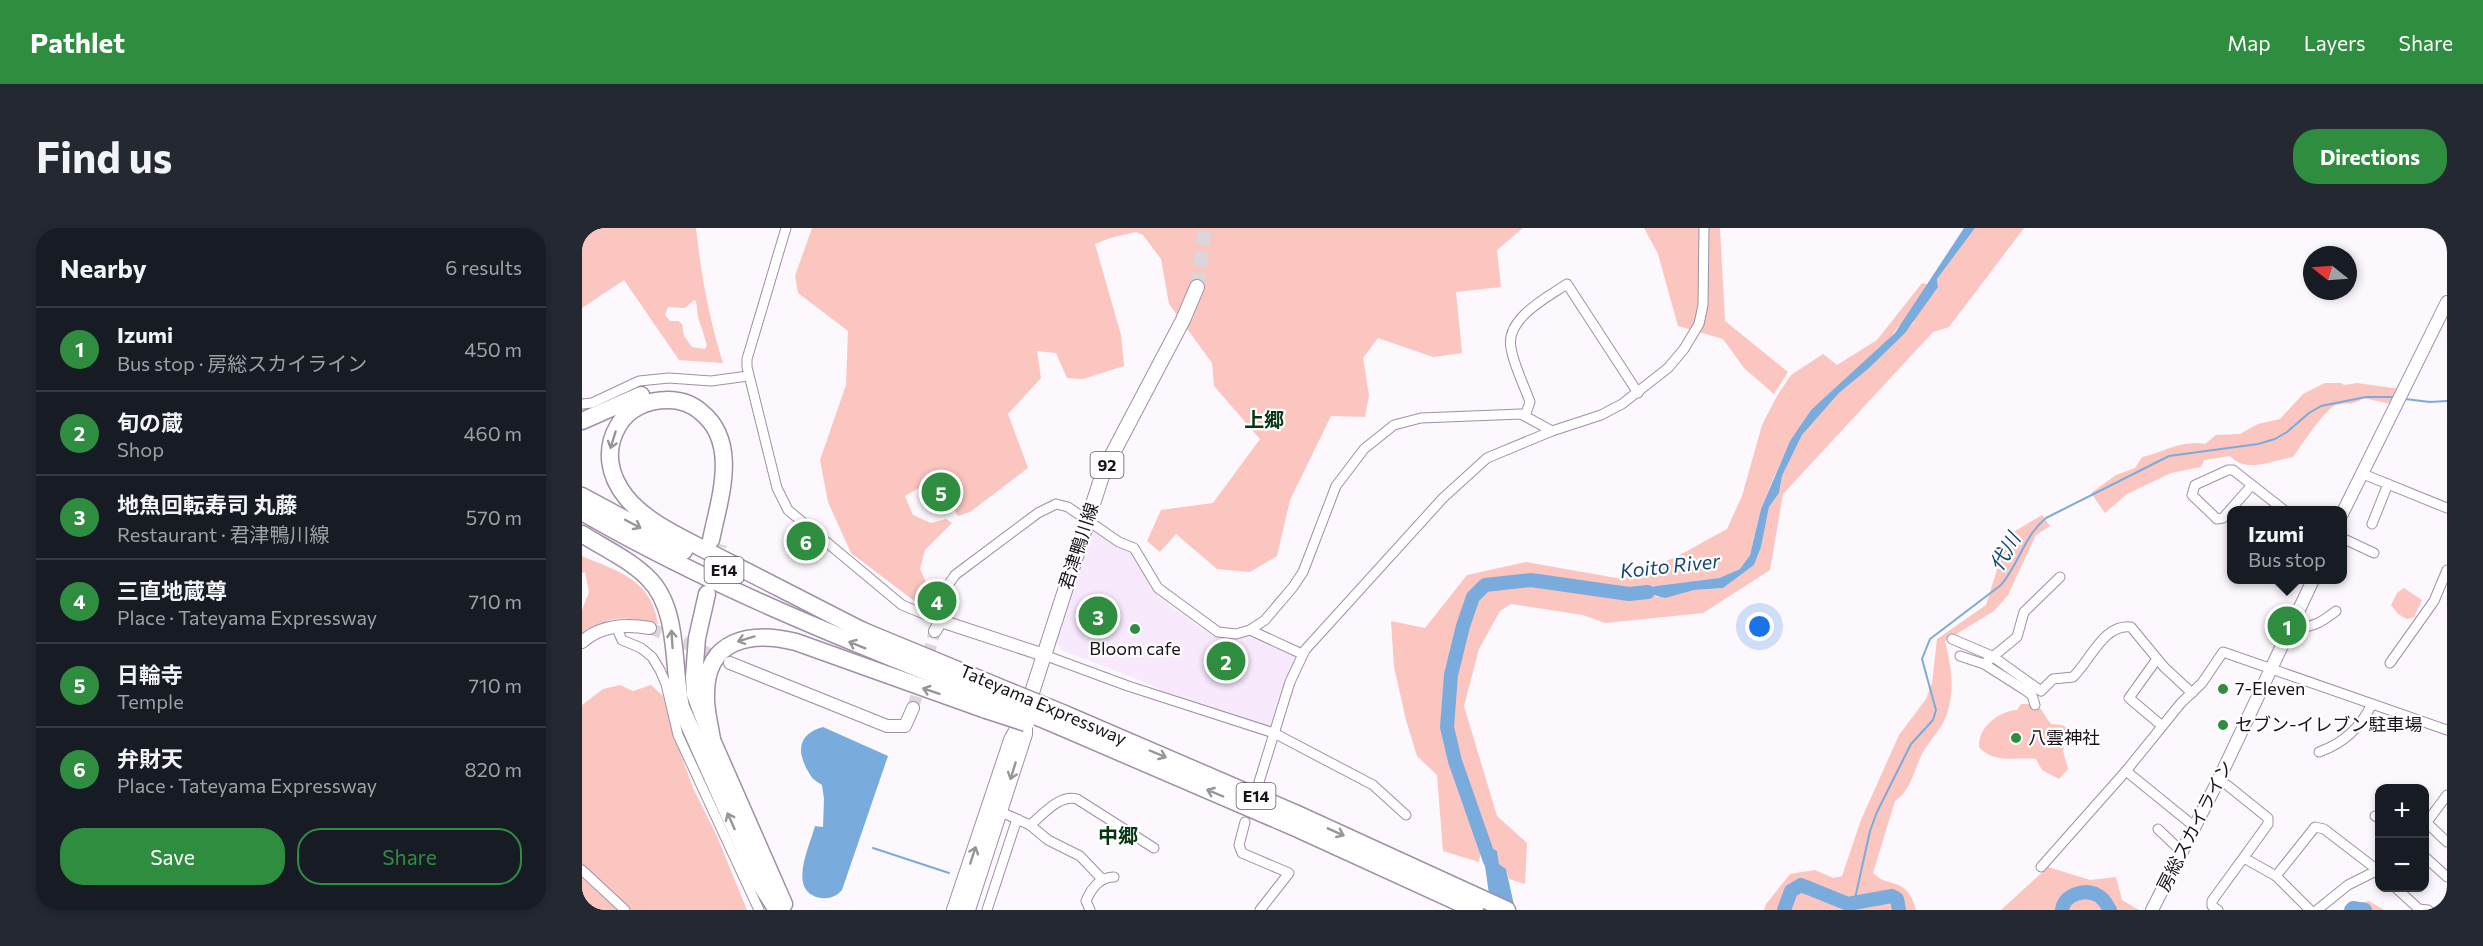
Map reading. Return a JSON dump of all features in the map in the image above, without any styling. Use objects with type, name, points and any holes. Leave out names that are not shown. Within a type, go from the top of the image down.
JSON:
[{"type":"highway","points":[[582,421],[642,395],[658,391],[688,394],[701,400],[715,412],[725,426],[733,462],[729,497],[715,542],[724,465],[723,446],[717,431],[705,415],[686,403],[658,400],[641,405],[621,421],[613,434],[609,452],[615,482],[626,499],[641,512],[687,540],[871,635]]},
{"type":"highway","name":"Tateyama Expressway","points":[[582,496],[681,550],[871,635],[990,697]]},
{"type":"highway","name":"Tateyama Expressway","points":[[582,512],[745,596],[856,645],[1295,813],[1444,888],[1475,910]]},
{"type":"highway","points":[[582,534],[634,566],[649,579],[668,609],[681,707],[759,882],[777,910]]},
{"type":"highway","points":[[693,736],[687,657],[690,632],[703,592],[694,677],[698,703],[787,910]]},
{"type":"highway","points":[[712,740],[705,695],[707,679],[713,664],[726,648],[740,640],[757,636],[774,636],[990,697],[1061,725]]},
{"type":"highway","name":"Tateyama Expressway","points":[[1061,725],[1161,770],[1444,888],[1507,910]]},
{"type":"main road","name":"君津鴨川線","points":[[954,910],[1011,741],[1025,714],[1104,470],[1183,320],[1197,287]]},
{"type":"main road","name":"君津鴨川線","points":[[968,910],[1025,734],[1025,714]]},
{"type":"street","points":[[786,228],[747,359],[748,376],[777,488],[788,510],[902,605],[938,626],[1044,655],[1128,686],[1274,733],[1372,785],[1406,815]]},
{"type":"street","points":[[1259,782],[1290,682],[1302,654],[1324,626],[1464,477],[1487,458],[1552,431],[1601,415],[1638,393],[1668,368],[1684,349],[1699,324],[1703,305],[1704,228]]},
{"type":"street","points":[[1525,416],[1530,402],[1510,348],[1511,335],[1526,311],[1567,284],[1638,393]]},
{"type":"street","points":[[2347,506],[2447,302]]},
{"type":"street","points":[[582,404],[592,403],[639,381],[669,378],[711,381],[748,376]]},
{"type":"street","points":[[938,626],[949,584],[955,575],[1044,509],[1056,504],[1068,507],[1119,542],[1134,548],[1158,588],[1218,632],[1236,634],[1250,630],[1265,620],[1280,605],[1303,572],[1336,486],[1364,449],[1394,425],[1421,418],[1521,414],[1552,431]]},
{"type":"street","points":[[2227,514],[2223,518],[2217,519],[2192,495],[2195,485],[2228,470],[2233,470],[2279,506]]},
{"type":"street","points":[[2363,474],[2447,508]]},
{"type":"street","points":[[2372,524],[2388,484]]},
{"type":"street","points":[[2234,506],[2252,486]]},
{"type":"street","points":[[2347,540],[2374,553]]},
{"type":"street","points":[[2390,663],[2434,601],[2447,570]]},
{"type":"street","points":[[1984,664],[2017,637],[2024,612],[2060,577]]},
{"type":"street","name":"房総スカイライン","points":[[2154,907],[2272,670],[2311,584]]},
{"type":"street","points":[[2292,626],[2303,628],[2315,625],[2336,611]]},
{"type":"street","points":[[582,642],[601,630],[616,626],[633,625],[650,628]]},
{"type":"street","points":[[616,626],[622,640],[642,648],[652,657],[660,670],[666,684],[678,735],[759,910]]},
{"type":"street","points":[[1952,639],[1992,656],[2041,692],[2053,679],[2073,677],[2111,630],[2122,626],[2131,627],[2157,659],[2192,693]]},
{"type":"street","points":[[1250,630],[1302,654]]},
{"type":"street","points":[[2041,867],[2126,771],[2162,725],[2202,683],[2223,652],[2447,730]]},
{"type":"street","points":[[1960,656],[1984,664],[2032,695],[2035,705]]},
{"type":"street","points":[[2157,659],[2129,698],[2162,725]]},
{"type":"street","points":[[730,663],[887,726],[905,726],[913,708]]},
{"type":"street","points":[[2319,752],[2343,741],[2355,731],[2372,704]]},
{"type":"street","points":[[2126,771],[2195,826]]},
{"type":"street","points":[[2218,781],[2227,785],[2268,818],[2268,824],[2212,901],[2212,906],[2218,910]]},
{"type":"street","points":[[2429,820],[2447,795]]},
{"type":"street","points":[[1030,825],[1062,799],[1069,797],[1077,799],[1154,848]]},
{"type":"street","points":[[1001,812],[1030,825],[1048,840],[1080,856],[1101,879]]},
{"type":"street","points":[[987,910],[1017,819]]},
{"type":"street","points":[[1245,822],[1239,845],[1242,853],[1289,873],[1260,910]]},
{"type":"street","points":[[2276,876],[2315,827],[2324,829],[2375,868]]},
{"type":"street","points":[[2429,827],[2447,842]]},
{"type":"street","points":[[2157,829],[2182,852]]},
{"type":"street","points":[[2244,858],[2276,876],[2310,910]]},
{"type":"street","points":[[2429,861],[2447,878]]},
{"type":"street","points":[[582,870],[625,910]]},
{"type":"street","points":[[2317,910],[2343,890],[2375,873]]},
{"type":"street","points":[[1090,910],[1086,901],[1101,879],[1114,877]]},
{"type":"street","points":[[2343,890],[2347,901]]},
{"type":"street","points":[[2401,892],[2420,909],[2428,910]]},
{"type":"shaded area","points":[[582,228],[696,228],[706,296],[723,363],[679,360],[624,280],[582,308]],"holes":[[[694,300],[698,317],[707,345],[705,349],[692,347],[684,336],[682,324],[678,321],[670,321],[665,315],[668,307],[685,308]]]},
{"type":"shaded area","points":[[812,228],[1523,228],[1497,250],[1501,287],[1456,292],[1462,353],[1433,357],[1378,338],[1363,358],[1369,395],[1365,417],[1331,416],[1290,500],[1277,556],[1250,572],[1217,569],[1176,534],[1160,552],[1147,541],[1161,510],[1213,503],[1260,439],[1214,386],[1212,363],[1169,304],[1161,259],[1143,235],[1136,232],[1095,244],[1121,335],[1124,366],[1083,379],[1067,378],[1056,353],[1037,351],[1041,378],[1008,414],[1028,468],[970,512],[958,516],[952,506],[962,487],[945,473],[905,496],[913,515],[931,523],[946,519],[952,523],[925,550],[920,569],[932,595],[917,603],[851,553],[828,502],[820,460],[846,385],[848,331],[798,293],[795,276]]},
{"type":"shaded area","points":[[1644,228],[1720,228],[1725,321],[1788,372],[1774,394],[1744,368],[1723,339],[1678,326],[1658,254]]},
{"type":"shaded area","points":[[1975,228],[2024,228],[1949,327],[1933,332],[1783,494],[1770,570],[1703,613],[1605,623],[1583,615],[1511,604],[1500,611],[1479,649],[1464,706],[1497,816],[1527,843],[1525,884],[1509,879],[1506,869],[1499,864],[1497,851],[1490,846],[1482,845],[1479,862],[1443,851],[1437,775],[1417,756],[1406,720],[1394,667],[1391,621],[1425,628],[1467,575],[1526,562],[1622,579],[1676,557],[1727,529],[1742,496],[1762,425],[1791,375],[1823,354],[1837,365],[1877,340],[1922,283],[1938,287],[1937,279]],"holes":[[[1915,321],[1868,369],[1839,393],[1802,435],[1782,476],[1779,493],[1769,507],[1761,547],[1754,565],[1723,588],[1694,590],[1657,597],[1650,594],[1631,594],[1656,586],[1719,578],[1740,569],[1750,555],[1761,509],[1774,477],[1790,442],[1811,410],[1875,354],[1898,327]]]},
{"type":"shaded area","points":[[2325,383],[2344,385],[2357,383],[2400,389],[2391,404],[2363,398],[2331,408],[2293,457],[2251,465],[2236,461],[2230,456],[2204,460],[2201,467],[2171,473],[2127,494],[2105,513],[2091,493],[2116,475],[2135,468],[2142,457],[2189,443],[2205,444],[2216,435],[2240,434],[2258,424],[2280,419],[2303,394]]},
{"type":"shaded area","points":[[2042,515],[2050,526],[2036,535],[2008,595],[1994,611],[1945,641],[1951,682],[1947,713],[1943,723],[1922,753],[1907,787],[1895,801],[1873,873],[1907,891],[1916,910],[1764,910],[1766,904],[1790,874],[1815,870],[1833,878],[1842,876],[1861,820],[1899,735],[1926,699],[1932,683],[1937,639],[1986,605],[2004,547],[2015,531]]},
{"type":"shaded area","points":[[1090,526],[1131,550],[1158,597],[1211,635],[1228,639],[1248,634],[1296,655],[1272,727],[1158,691],[1158,688],[1061,650],[1055,640]]},
{"type":"shaded area","points":[[582,556],[620,573],[641,587],[654,609],[658,624],[618,618],[593,627],[582,634],[582,610],[589,592],[585,572],[582,573]]},
{"type":"shaded area","points":[[2404,588],[2422,600],[2414,617],[2407,619],[2398,614],[2391,605],[2397,593]]},
{"type":"shaded area","points":[[620,685],[633,691],[651,685],[663,696],[693,788],[716,834],[747,910],[582,910],[582,705],[603,689]]},
{"type":"shaded area","points":[[2021,704],[2037,706],[2051,724],[2062,725],[2068,729],[2063,751],[2068,769],[2059,779],[2042,770],[2036,759],[1998,758],[1979,747],[1982,733],[1991,721],[2003,713],[2017,710]]},
{"type":"shaded area","points":[[2048,867],[2090,880],[2116,877],[2122,900],[2139,910],[2001,910]]},
{"type":"shaded area","points":[[2369,901],[2384,910],[2345,910],[2350,905]]},
{"type":"water","points":[[1964,228],[1975,228],[1937,279],[1938,287],[1905,333],[1839,393],[1802,435],[1782,476],[1779,493],[1769,507],[1761,547],[1754,565],[1723,588],[1694,590],[1665,598],[1650,594],[1629,594],[1656,586],[1719,578],[1740,569],[1750,555],[1761,509],[1790,441],[1811,410],[1895,333]]},
{"type":"water","points":[[823,727],[888,756],[842,890],[833,897],[821,898],[810,894],[802,878],[805,856],[815,826],[823,827],[824,799],[822,785],[814,780],[806,768],[801,747],[807,735]]},
{"type":"water","points":[[1484,843],[1497,851],[1499,864],[1506,869],[1514,905],[1489,894],[1482,845]]},
{"type":"waterway","name":"代川","points":[[1854,903],[1870,831],[1877,812],[1911,744],[1933,720],[1936,710],[1922,659],[1930,639],[2001,585],[2038,525],[2046,518],[2169,456],[2258,444],[2275,439],[2287,432],[2321,406],[2366,397],[2394,397]]},
{"type":"waterway","name":"代川","points":[[2405,399],[2430,402],[2447,401]]},
{"type":"waterway","name":"Koito River","points":[[1490,861],[1455,761],[1447,727],[1451,675],[1473,597],[1485,585],[1531,580],[1629,594],[1648,592]]},
{"type":"waterway","points":[[873,848],[949,873]]},
{"type":"waterway","points":[[1784,910],[1791,891],[1801,885],[1848,904],[1892,896],[1897,899],[1899,910]]},
{"type":"waterway","points":[[2062,910],[2066,900],[2075,894],[2086,892],[2097,895],[2105,901],[2110,910]]},
{"type":"waterway","points":[[2351,910],[2353,908],[2365,910]]},
{"type":"tunnel","points":[[1197,287],[1205,228]]},
{"type":"tunnel","points":[[707,593],[719,544]]},
{"type":"tunnel","points":[[650,628],[724,660]]},
{"type":"tunnel","points":[[913,708],[935,631]]},
{"type":"place","name":"日輪寺","points":[[941,492]]},
{"type":"place","name":"弁財天","points":[[806,541]]},
{"type":"place","name":"三直地蔵尊","points":[[937,601]]},
{"type":"place","name":"地魚回転寿司 丸藤","points":[[1098,616]]},
{"type":"place","name":"Izumi","points":[[2287,626]]},
{"type":"place","name":"Bloom cafe","points":[[1135,629]]},
{"type":"place","name":"旬の蔵","points":[[1226,661]]},
{"type":"place","name":"7-Eleven","points":[[2223,689]]},
{"type":"place","name":"セブン-イレブン駐車場","points":[[2223,725]]},
{"type":"place","name":"八雲神社","points":[[2016,738]]},
{"type":"district","name":"上郷","points":[[1264,420]]},
{"type":"district","name":"中郷","points":[[1118,836]]}]
